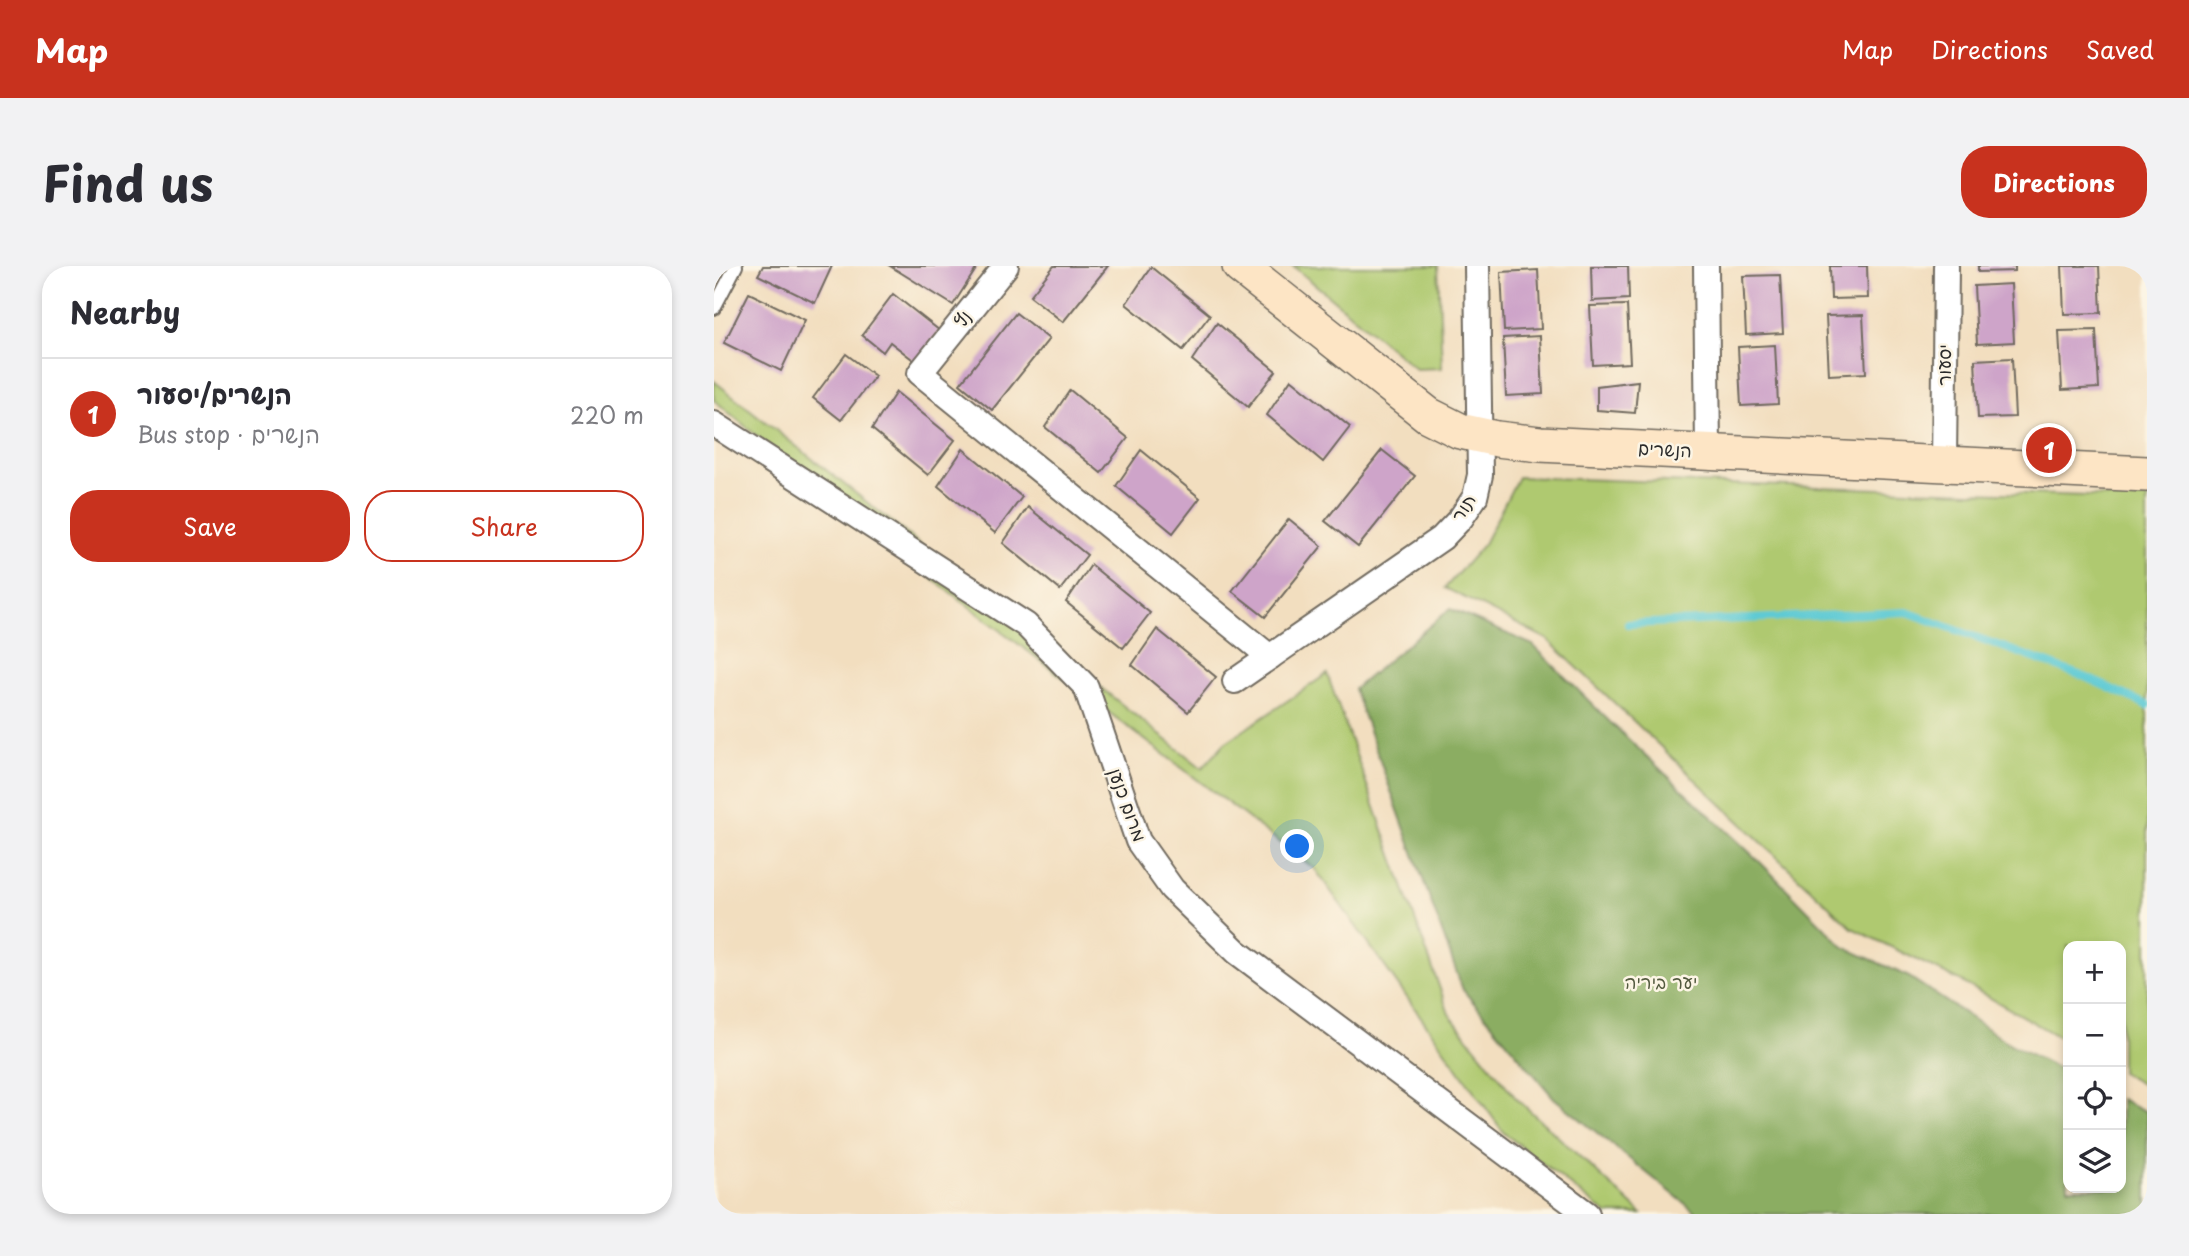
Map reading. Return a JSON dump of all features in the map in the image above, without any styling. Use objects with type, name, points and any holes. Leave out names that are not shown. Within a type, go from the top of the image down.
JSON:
[{"type":"street","name":"נץ","points":[[1006,266],[920,373],[1270,657]]},
{"type":"street","name":"הנשרים","points":[[1240,266],[1428,415],[1460,431],[1540,444],[2147,474]]},
{"type":"street","name":"תור","points":[[1235,681],[1442,538],[1461,518],[1475,497],[1480,475],[1481,435],[1477,266]]},
{"type":"street","points":[[1706,266],[1708,452]]},
{"type":"street","name":"יסעור","points":[[1944,464],[1946,266]]},
{"type":"street","name":"מרום כנען","points":[[714,424],[1026,625],[1086,687],[1138,841],[1172,889],[1237,952],[1587,1214]]},
{"type":"lane","points":[[714,308],[736,266]]},
{"type":"green space","points":[[1293,266],[1438,266],[1442,368],[1416,369]]},
{"type":"green space","points":[[714,381],[1202,768],[1225,743],[1327,674],[1449,1014],[1516,1098],[1642,1214],[1607,1214],[1504,1133],[1315,869],[875,535],[714,400]]},
{"type":"green space","points":[[1518,477],[2147,498],[2147,1087],[2126,1075],[2126,941],[2063,941],[2063,1039],[1960,981],[1852,928],[1547,639],[1445,588],[1484,544]]},
{"type":"green space","name":"יער ביריה","points":[[1450,609],[1533,645],[1611,723],[1760,862],[1844,947],[1909,977],[2012,1045],[2063,1070],[2063,1193],[2126,1193],[2126,1102],[2147,1112],[2147,1214],[1698,1214],[1554,1098],[1463,990],[1354,689]]},
{"type":"building","points":[[763,266],[832,266],[815,303],[758,275]]},
{"type":"building","points":[[890,266],[978,266],[953,305]]},
{"type":"building","points":[[1054,266],[1108,266],[1063,322],[1030,296]]},
{"type":"building","points":[[1591,266],[1628,266],[1629,299],[1592,301]]},
{"type":"building","points":[[1830,266],[1867,266],[1868,298],[1831,299]]},
{"type":"building","points":[[1978,266],[2015,266],[2015,271],[1978,272]]},
{"type":"building","points":[[2062,266],[2099,266],[2101,313],[2064,314]]},
{"type":"building","points":[[1151,267],[1210,315],[1183,350],[1126,304]]},
{"type":"building","points":[[1538,270],[1541,329],[1504,331],[1501,272]]},
{"type":"building","points":[[1780,275],[1783,333],[1746,335],[1743,276]]},
{"type":"building","points":[[2011,284],[2014,342],[1977,344],[1974,286]]},
{"type":"building","points":[[749,293],[805,320],[781,371],[724,343]]},
{"type":"building","points":[[893,294],[940,331],[916,362],[890,342],[883,352],[862,335]]},
{"type":"building","points":[[1627,305],[1630,363],[1593,365],[1590,306]]},
{"type":"building","points":[[1016,313],[1049,339],[992,410],[960,384]]},
{"type":"building","points":[[1863,315],[1866,373],[1829,375],[1826,316]]},
{"type":"building","points":[[1217,323],[1276,371],[1248,407],[1192,360]]},
{"type":"building","points":[[2096,330],[2099,388],[2062,390],[2059,331]]},
{"type":"building","points":[[1540,336],[1543,394],[1506,396],[1503,338]]},
{"type":"building","points":[[1775,345],[1778,404],[1741,406],[1738,347]]},
{"type":"building","points":[[846,354],[875,376],[841,420],[813,398]]},
{"type":"building","points":[[2012,358],[2015,417],[1978,418],[1975,360]]},
{"type":"building","points":[[1291,379],[1350,427],[1323,462],[1267,415]]},
{"type":"building","points":[[1638,381],[1635,413],[1597,410],[1597,386]]},
{"type":"building","points":[[1070,390],[1128,438],[1101,473],[1045,427]]},
{"type":"building","points":[[896,392],[955,440],[928,475],[872,429]]},
{"type":"building","points":[[963,449],[1022,497],[995,533],[938,486]]},
{"type":"building","points":[[1141,450],[1200,498],[1173,533],[1116,486]]},
{"type":"building","points":[[1382,450],[1415,476],[1358,547],[1325,521]]},
{"type":"building","points":[[1028,507],[1087,555],[1060,590],[1003,543]]},
{"type":"building","points":[[1289,519],[1322,546],[1265,617],[1232,591]]},
{"type":"building","points":[[1091,565],[1150,613],[1123,648],[1066,602]]},
{"type":"building","points":[[1157,629],[1216,677],[1188,712],[1132,665]]},
{"type":"waterway","points":[[1628,624],[1907,612],[2085,677],[2147,705]]},
{"type":"place","name":"הנשרים/יסעור","points":[[2049,450]]}]
